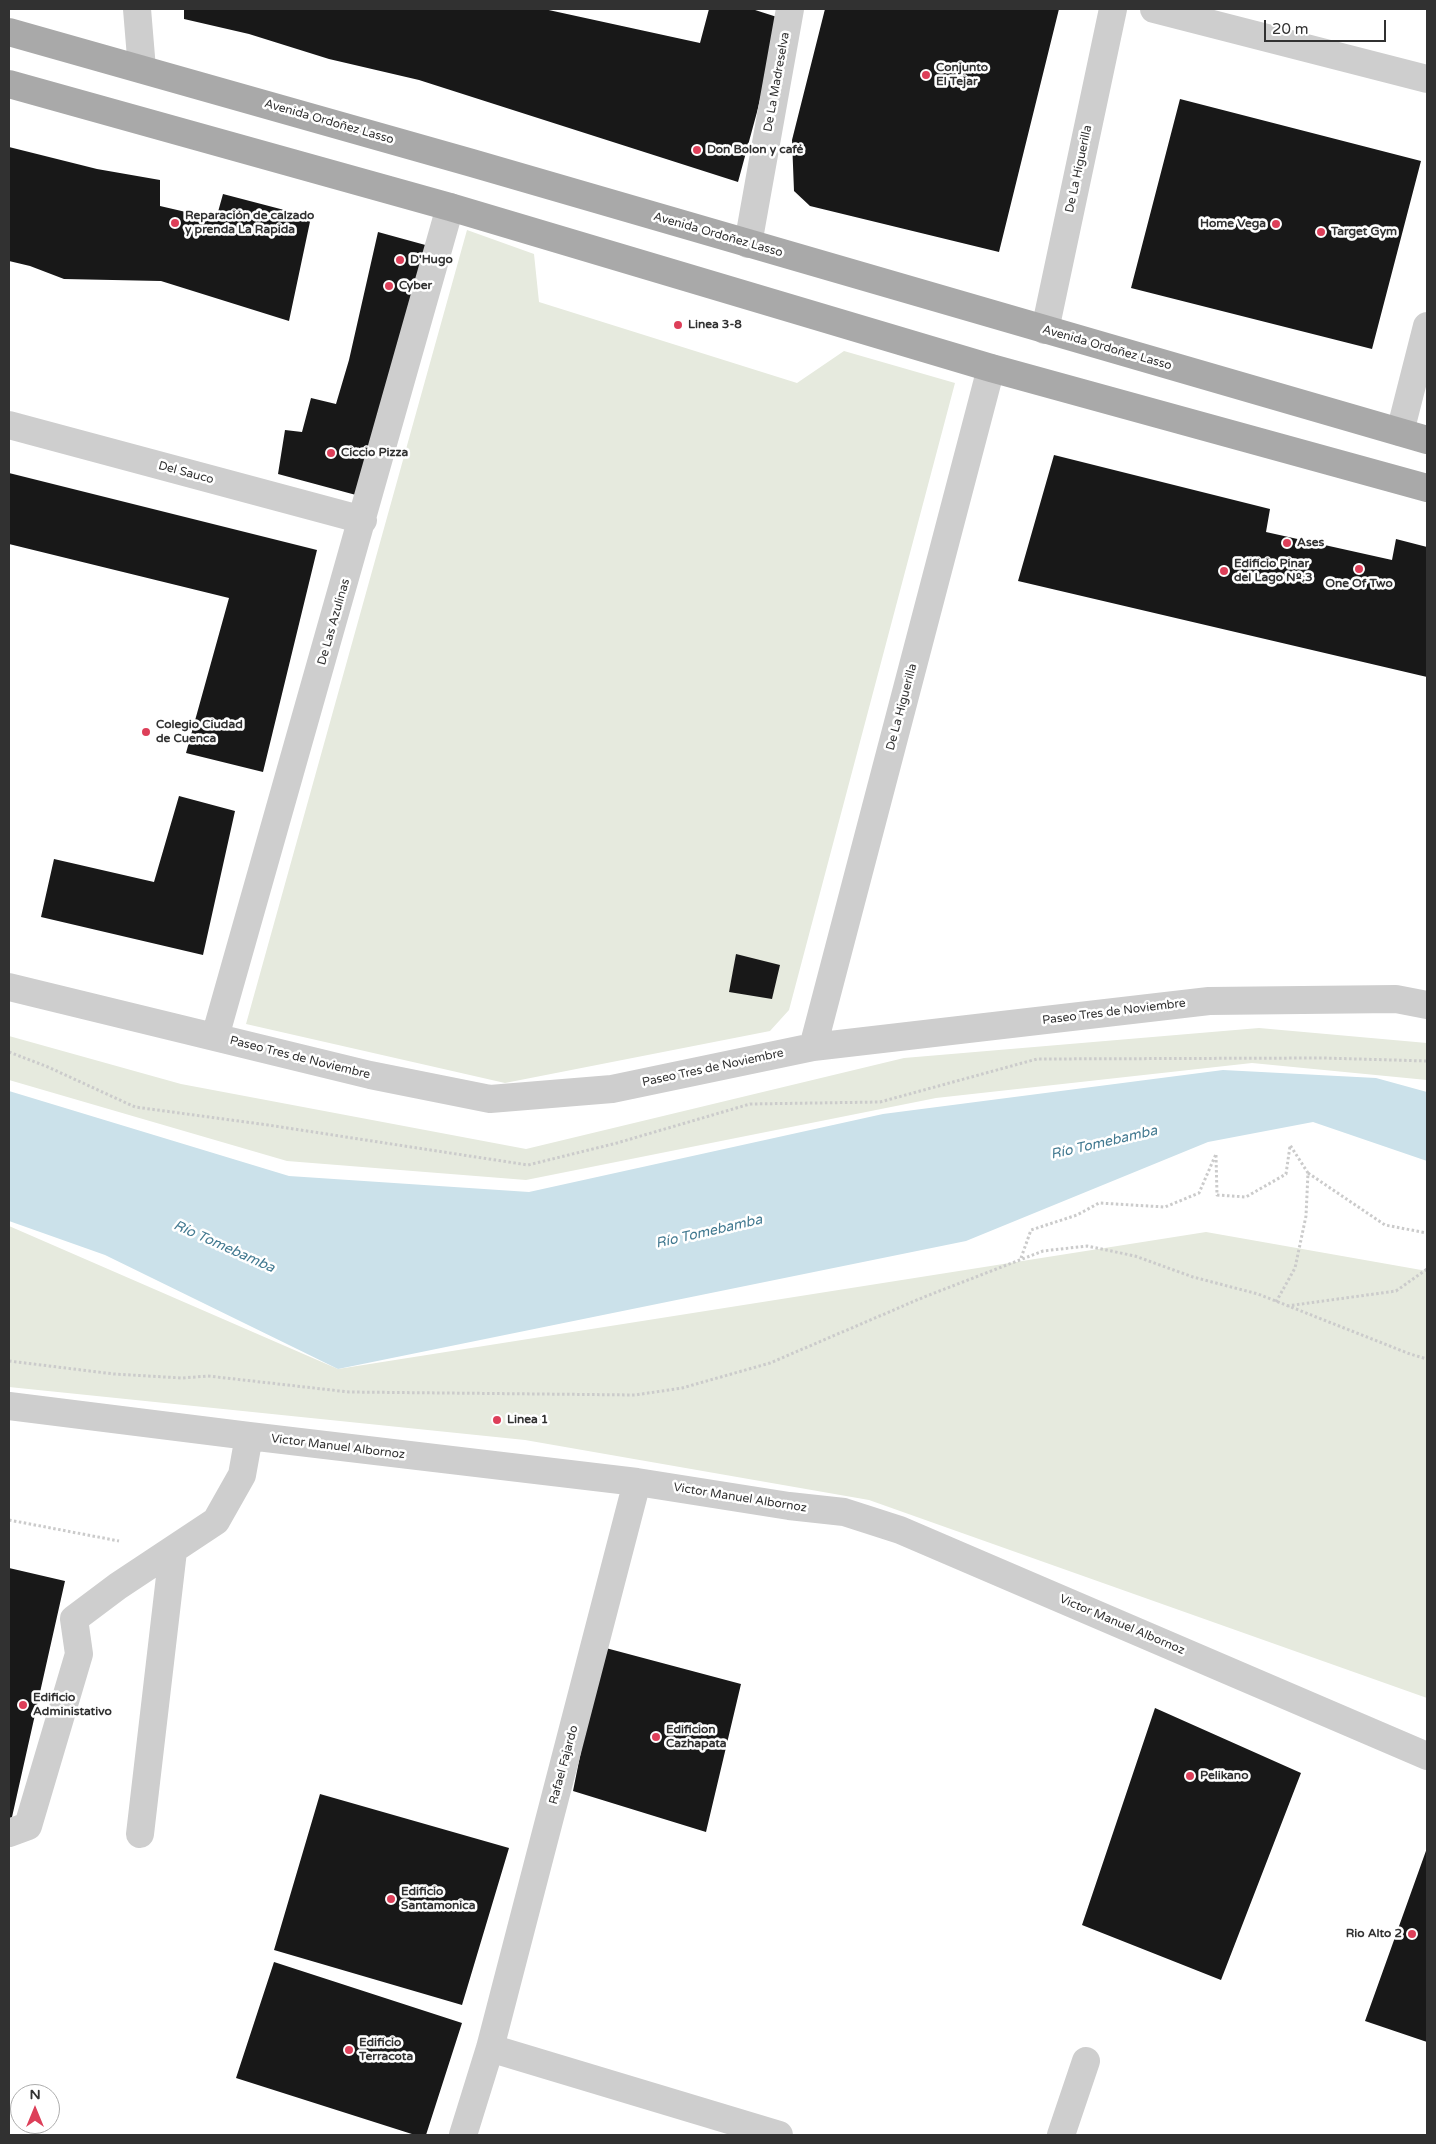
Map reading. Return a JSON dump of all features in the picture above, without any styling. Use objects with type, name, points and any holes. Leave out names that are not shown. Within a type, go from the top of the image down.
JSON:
[{"type":"main road","name":"Avenida Ordoñez Lasso","points":[[9,32],[472,163],[1427,440]]},
{"type":"main road","points":[[9,84],[450,207],[991,368],[1427,488]]},
{"type":"street","points":[[137,9],[142,69]]},
{"type":"street","name":"De La Madreselva","points":[[748,244],[790,9]]},
{"type":"street","name":"De La Higuerilla","points":[[1045,330],[1113,9]]},
{"type":"street","points":[[1154,9],[1427,79]]},
{"type":"street","name":"De Las Azulinas","points":[[215,1037],[363,520],[450,207]]},
{"type":"street","points":[[1400,432],[1427,326]]},
{"type":"street","name":"De La Higuerilla","points":[[813,1047],[991,368]]},
{"type":"street","name":"Del Sauco","points":[[9,425],[363,520]]},
{"type":"street","name":"Paseo Tres de Noviembre","points":[[9,987],[370,1075],[490,1099],[612,1089],[813,1047],[1209,1002],[1396,1000],[1427,1005]]},
{"type":"street","name":"Victor Manuel Albornoz","points":[[9,1406],[637,1482],[789,1506],[844,1512],[900,1530],[1427,1756]]},
{"type":"street","points":[[9,1833],[28,1826],[79,1654],[74,1619],[118,1586],[216,1521],[242,1475],[249,1436]]},
{"type":"street","name":"Rafael Fajardo","points":[[463,2135],[490,2048],[637,1482]]},
{"type":"street","points":[[140,1834],[173,1551]]},
{"type":"street","points":[[490,2048],[779,2135]]},
{"type":"street","points":[[1061,2135],[1086,2061]]},
{"type":"path","points":[[1021,1259],[1031,1230],[1077,1215],[1099,1203],[1165,1208],[1200,1193],[1216,1154],[1217,1195],[1246,1197],[1286,1174],[1290,1145],[1308,1173],[1385,1225],[1427,1233]]},
{"type":"path","points":[[1276,1302],[1295,1268],[1306,1216],[1308,1173]]},
{"type":"path","points":[[9,1361],[114,1374],[182,1378],[208,1376],[349,1392],[635,1395],[682,1388],[770,1363],[924,1297],[1021,1259],[1043,1251],[1087,1246],[1136,1256],[1193,1277],[1258,1294],[1427,1359]]},
{"type":"path","points":[[1287,1306],[1396,1291],[1427,1269]]},
{"type":"path","points":[[9,1520],[173,1551]]},
{"type":"shaded area","points":[[467,230],[534,254],[539,302],[797,383],[844,351],[955,383],[789,1010],[770,1031],[505,1083],[246,1024]]},
{"type":"shaded area","points":[[1259,1028],[1427,1043],[1427,1080],[1252,1063],[936,1098],[526,1180],[287,1161],[9,1080],[9,1036],[181,1084],[526,1149],[904,1058]]},
{"type":"shaded area","points":[[9,1226],[338,1369],[1206,1232],[1427,1271],[1427,1698],[869,1500],[525,1440],[9,1387]]},
{"type":"water","name":"Río Tomebamba","points":[[1223,1070],[1376,1078],[1427,1092],[1427,1161],[1313,1122],[1208,1142],[966,1241],[338,1369],[105,1255],[9,1221],[9,1091],[289,1176],[529,1192],[883,1114]]},
{"type":"building","points":[[184,9],[544,9],[700,43],[709,9],[752,9],[780,18],[738,182],[419,80],[329,59],[249,34],[184,19]]},
{"type":"building","name":"Conjunto El Tejar","points":[[825,9],[1059,9],[999,252],[810,206],[794,191],[792,140]]},
{"type":"building","name":"Home Vega","points":[[1180,99],[1421,161],[1372,349],[1131,288]]},
{"type":"building","points":[[9,147],[97,169],[160,180],[160,206],[216,219],[223,194],[311,217],[289,321],[161,281],[64,279],[30,266],[9,261]]},
{"type":"building","points":[[378,232],[429,246],[356,495],[278,474],[285,430],[302,432],[311,398],[336,404],[349,360]]},
{"type":"building","name":"Edificio Pinar del Lago Nº.3","points":[[1054,455],[1270,509],[1266,532],[1392,560],[1396,539],[1427,547],[1427,677],[1018,581]]},
{"type":"building","points":[[9,473],[317,550],[263,772],[186,753],[229,598],[9,544]]},
{"type":"building","points":[[179,796],[235,811],[203,955],[41,917],[54,859],[154,882]]},
{"type":"building","points":[[736,954],[780,965],[772,999],[729,992]]},
{"type":"building","name":"Edificio Administativo","points":[[9,1568],[65,1581],[10,1826],[9,1826]]},
{"type":"building","name":"Edificion Cazhapata","points":[[602,1647],[741,1684],[706,1832],[573,1791]]},
{"type":"building","points":[[1155,1708],[1301,1773],[1221,1980],[1082,1925]]},
{"type":"building","name":"Edificio Santamonica","points":[[320,1794],[509,1848],[462,2005],[274,1950]]},
{"type":"building","name":"Rio Alto 2","points":[[1427,1848],[1427,2042],[1365,2021]]},
{"type":"building","name":"Edificio Terracota","points":[[274,1962],[462,2023],[426,2135],[415,2135],[236,2078]]},
{"type":"place","name":"Conjunto El Tejar","points":[[926,75]]},
{"type":"place","name":"Don Bolon y café","points":[[697,150]]},
{"type":"place","name":"Reparación de calzado y prenda La Rapida","points":[[175,223]]},
{"type":"place","name":"Home Vega","points":[[1276,224]]},
{"type":"place","name":"Target Gym","points":[[1321,232]]},
{"type":"place","name":"D'Hugo","points":[[400,260]]},
{"type":"place","name":"Cyber","points":[[389,286]]},
{"type":"place","name":"Linea 3-8","points":[[678,325]]},
{"type":"place","name":"Ciccio Pizza","points":[[331,453]]},
{"type":"place","name":"Ases","points":[[1287,543]]},
{"type":"place","name":"One Of Two","points":[[1359,569]]},
{"type":"place","name":"Edificio Pinar del Lago Nº.3","points":[[1224,571]]},
{"type":"place","name":"Colegio Ciudad de Cuenca","points":[[146,732]]},
{"type":"place","name":"Linea 1","points":[[497,1420]]},
{"type":"place","name":"Edificio Administativo","points":[[23,1705]]},
{"type":"place","name":"Edificion Cazhapata","points":[[656,1737]]},
{"type":"place","name":"Pelikano","points":[[1190,1776]]},
{"type":"place","name":"Edificio Santamonica","points":[[391,1899]]},
{"type":"place","name":"Rio Alto 2","points":[[1412,1934]]},
{"type":"place","name":"Edificio Terracota","points":[[349,2050]]}]
